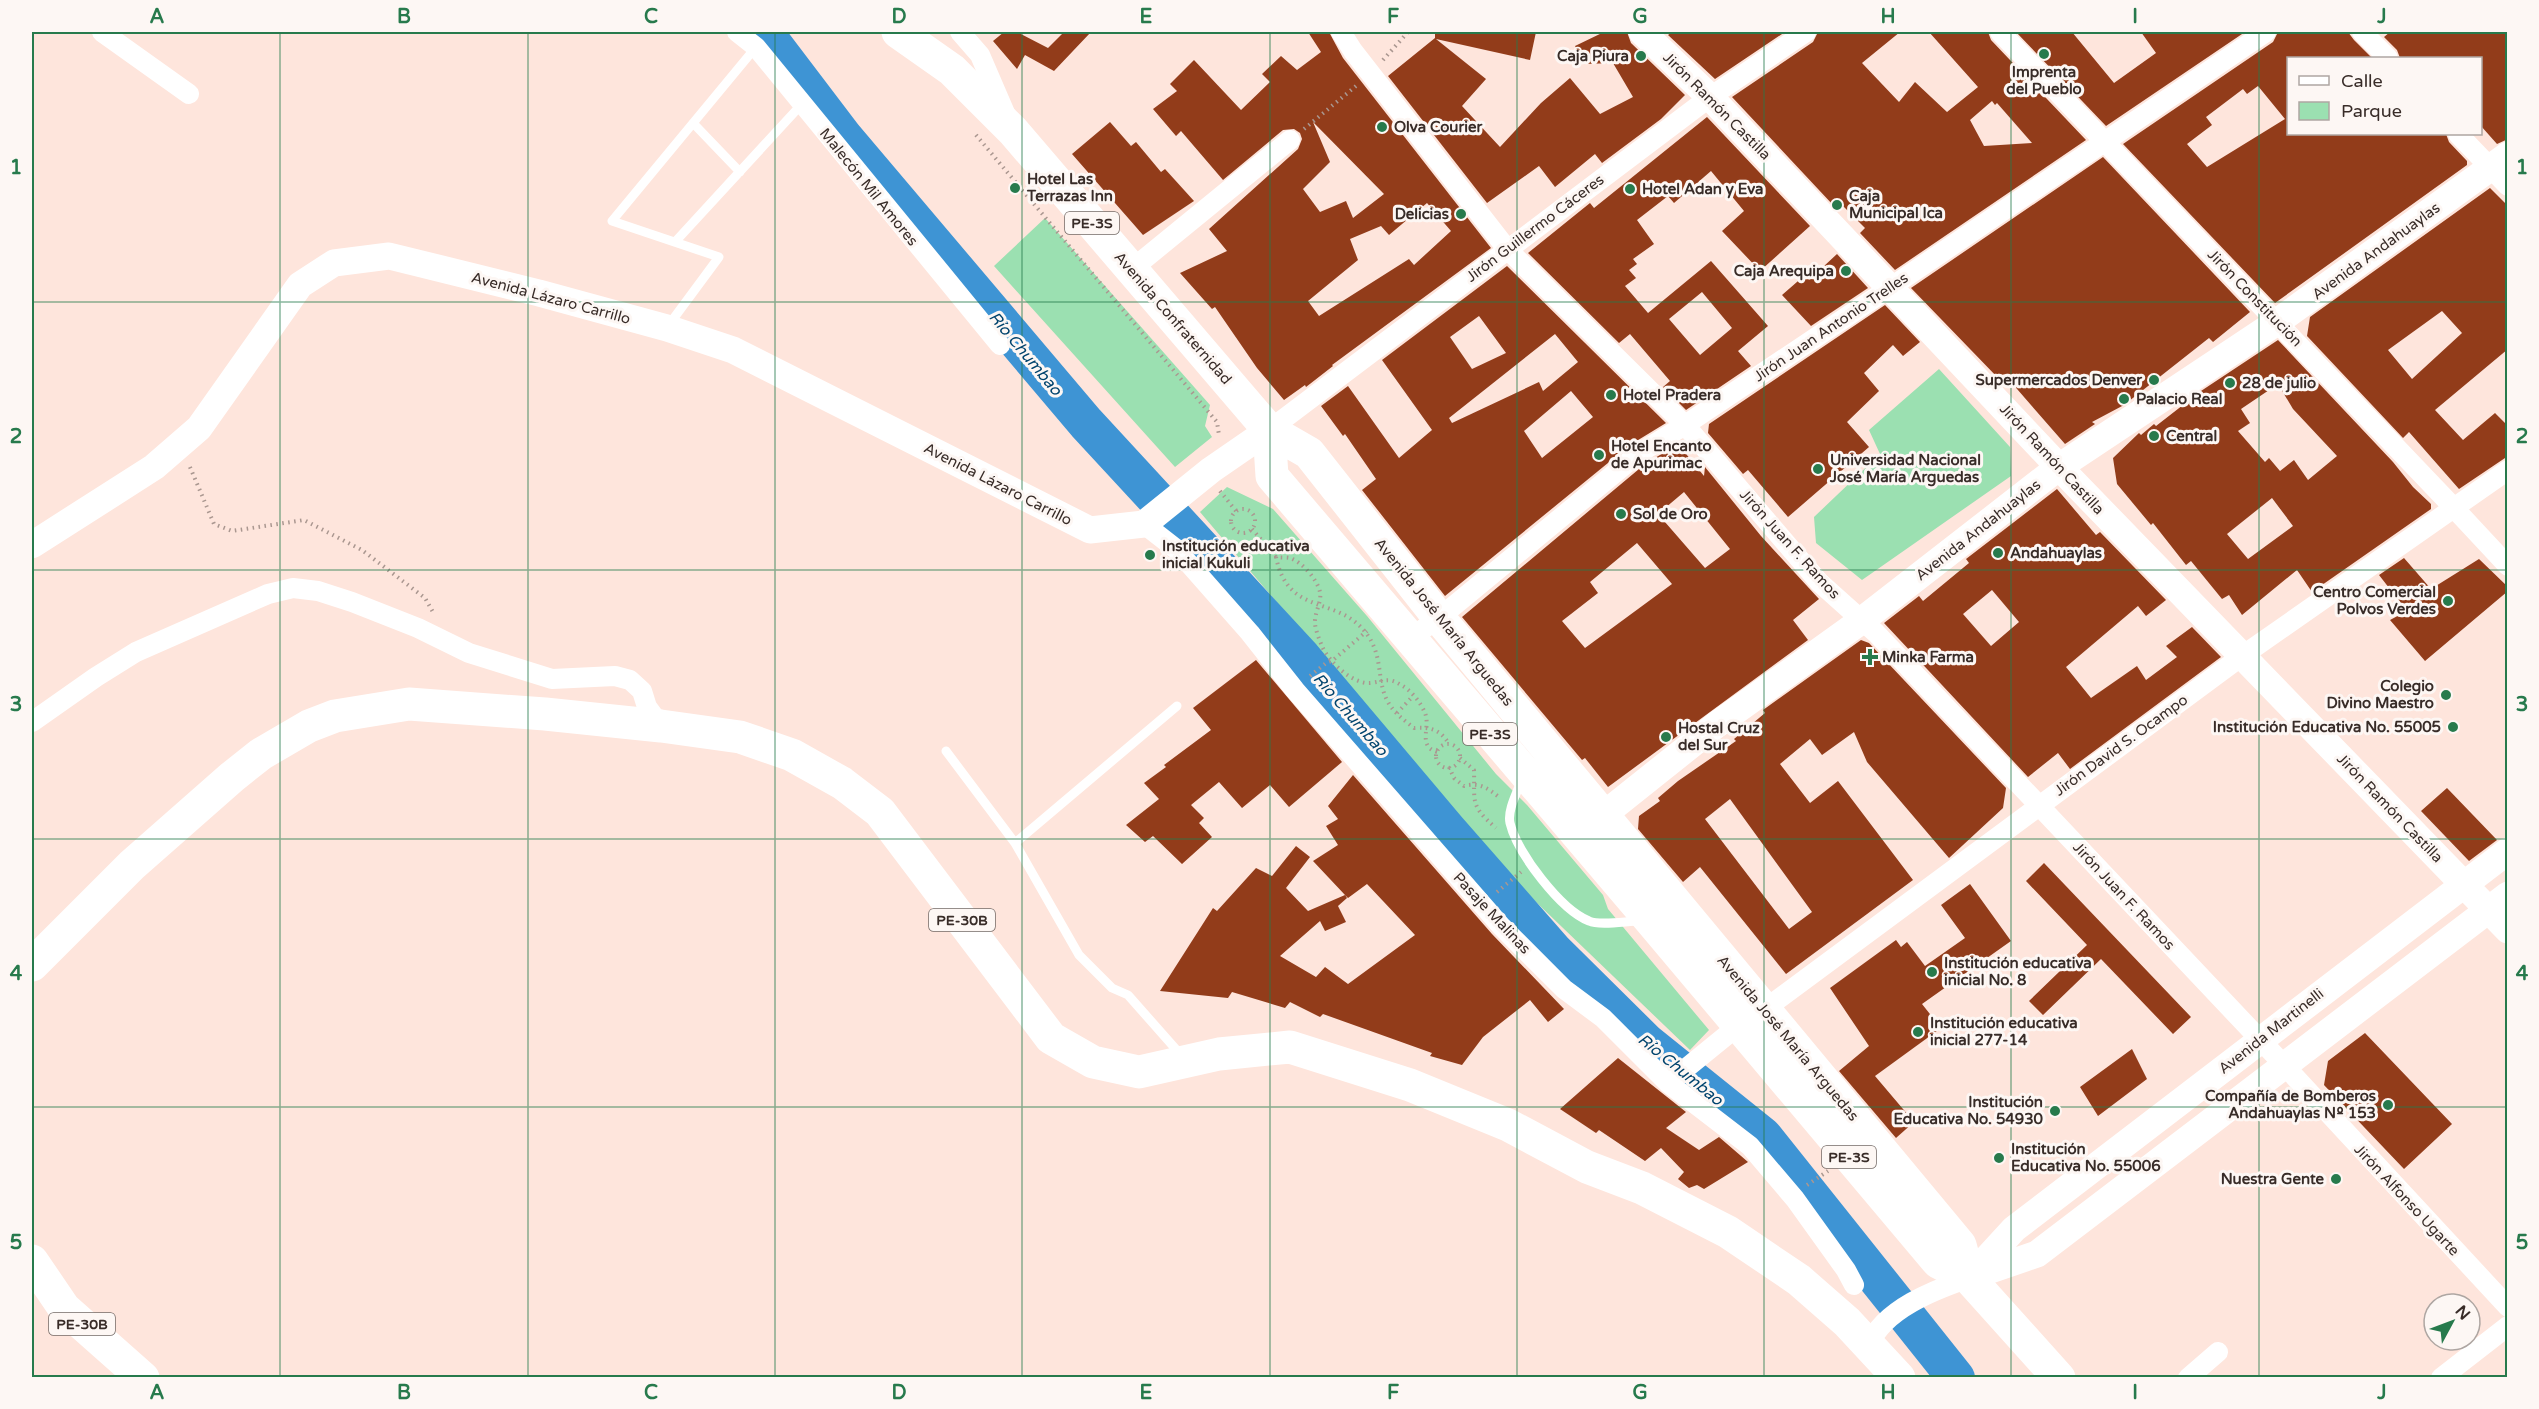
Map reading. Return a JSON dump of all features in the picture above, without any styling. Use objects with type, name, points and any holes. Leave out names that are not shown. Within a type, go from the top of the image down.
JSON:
[{"type":"highway","name":"Avenida Confraternidad","points":[[898,32],[952,70],[1013,130],[1269,430]]},
{"type":"highway","name":"Avenida José María Arguedas","points":[[1269,430],[1309,453],[1439,618],[1960,1245],[1969,1278]]},
{"type":"highway","name":"Avenida José María Arguedas","points":[[1269,430],[1272,476],[1377,623],[1409,639],[1651,921],[1938,1262],[1969,1278]]},
{"type":"highway","name":"PE-30B","points":[[32,965],[132,865],[232,777],[261,754],[309,726],[335,716],[409,704],[661,726],[740,736],[792,754],[842,783],[880,812],[1051,1038],[1093,1062],[1139,1072],[1219,1054],[1290,1047],[1410,1085],[1508,1125],[1587,1167],[1642,1188],[1728,1232],[1798,1281],[1882,1358]]},
{"type":"highway","name":"PE-30B","points":[[32,1261],[64,1308],[143,1377]]},
{"type":"highway","name":"PE-3S","points":[[1969,1278],[2059,1377]]},
{"type":"street","points":[[102,32],[189,94]]},
{"type":"street","name":"Malecón Mil Amores","points":[[737,32],[756,47],[801,105],[1000,345]]},
{"type":"street","points":[[960,32],[980,56],[1013,130]]},
{"type":"street","name":"Jirón Juan F. Ramos","points":[[1341,32],[1370,74],[1507,249],[1685,425],[1820,582],[1884,641],[2259,1040]]},
{"type":"street","name":"Jirón Ramón Castilla","points":[[1642,32],[1710,97],[2059,468],[2464,884],[2498,902],[2508,930]]},
{"type":"street","name":"Jirón Guillermo Cáceres","points":[[1269,430],[1710,97],[1806,32]]},
{"type":"street","name":"Jirón Constitución","points":[[2000,32],[2508,566]]},
{"type":"street","name":"Jirón Juan Antonio Trelles","points":[[1409,639],[1439,618],[1638,453],[1685,425],[1891,287],[2266,32]]},
{"type":"street","points":[[2362,32],[2387,57]]},
{"type":"street","points":[[2459,135],[2502,169]]},
{"type":"street","points":[[1132,269],[1290,140]]},
{"type":"street","name":"Avenida Andahuaylas","points":[[1576,835],[1716,725],[1861,621],[2059,468],[2502,169]]},
{"type":"street","name":"Avenida Lázaro Carrillo","points":[[32,545],[154,467],[198,428],[300,285],[334,263],[389,256],[539,293],[667,328],[733,350],[1090,530],[1148,522]]},
{"type":"street","points":[[1148,522],[1211,470],[1269,430]]},
{"type":"street","name":"Jirón David S. Ocampo","points":[[1671,1081],[1738,1026],[1765,1009],[2242,656],[2508,470]]},
{"type":"street","name":"Pasaje Malinas","points":[[1148,522],[1176,549],[1250,633],[1294,690],[1501,926],[1564,989],[1602,1018],[1671,1081],[1750,1146],[1795,1199],[1846,1270],[1854,1285]]},
{"type":"street","points":[[32,722],[136,652],[281,590],[318,591],[386,614],[450,642],[469,653],[552,679],[615,676],[630,680],[642,691],[647,707],[661,726]]},
{"type":"street","name":"Avenida Martinelli","points":[[1969,1278],[2014,1229],[2508,850]]},
{"type":"street","points":[[1882,1358],[1926,1293],[2037,1254],[2498,902]]},
{"type":"street","name":"Jirón Alfonso Ugarte","points":[[2259,1040],[2508,1307]]},
{"type":"street","points":[[2440,1377],[2508,1326]]},
{"type":"street","points":[[2188,1377],[2218,1352]]},
{"type":"lane","points":[[667,328],[719,257],[612,221],[756,47]]},
{"type":"lane","points":[[675,242],[801,105]]},
{"type":"lane","points":[[693,123],[740,172]]},
{"type":"lane","points":[[1015,843],[1177,706]]},
{"type":"lane","points":[[946,751],[1015,843],[1079,955],[1112,988],[1128,995],[1188,1062]]},
{"type":"lane","points":[[1524,774],[1511,809],[1510,822],[1531,865],[1566,908],[1591,922],[1651,921]]},
{"type":"path","points":[[1290,140],[1370,74],[1408,32]]},
{"type":"path","points":[[974,133],[1216,422],[1220,434],[1216,440]]},
{"type":"path","points":[[180,444],[214,524],[232,531],[304,520],[362,550],[425,598],[450,642]]},
{"type":"path","points":[[1244,509],[1251,512],[1255,522],[1252,529],[1241,532],[1235,528],[1232,521],[1236,511],[1244,509]]},
{"type":"path","points":[[1252,529],[1276,557],[1279,571],[1288,586],[1299,597],[1318,606],[1377,623]]},
{"type":"path","points":[[1276,557],[1292,558],[1308,571],[1320,593],[1315,623],[1323,649],[1332,661],[1359,682],[1370,683],[1388,679],[1402,685],[1426,715],[1425,744],[1437,752]]},
{"type":"path","points":[[1303,682],[1377,623]]},
{"type":"path","points":[[1377,623],[1379,658],[1387,701],[1414,728],[1425,727],[1443,734],[1449,744],[1458,750],[1460,758],[1474,770],[1472,796],[1483,817],[1497,829],[1515,834]]},
{"type":"path","points":[[1397,713],[1413,696]]},
{"type":"path","points":[[1437,752],[1442,746],[1449,744]]},
{"type":"path","points":[[1437,752],[1439,763],[1449,767],[1454,778],[1464,786],[1474,783],[1490,789],[1511,809]]},
{"type":"path","points":[[1449,767],[1456,764],[1460,758]]},
{"type":"path","points":[[1492,897],[1512,880]]},
{"type":"path","points":[[1798,1192],[1827,1171]]},
{"type":"green space","points":[[1045,218],[1210,405],[1205,426],[1212,437],[1175,467],[994,266]]},
{"type":"green space","points":[[1939,369],[2010,447],[2011,476],[1862,580],[1816,543],[1814,517],[1880,454],[1869,430]]},
{"type":"green space","points":[[1227,487],[1273,509],[1367,616],[1496,774],[1527,805],[1603,895],[1608,909],[1709,1030],[1690,1050],[1513,880],[1200,512]]},
{"type":"building","points":[[1004,32],[1017,32],[1048,48],[1064,32],[1091,32],[1054,71],[1025,55],[1017,69],[993,41]]},
{"type":"building","points":[[1308,32],[1329,32],[1343,58],[1491,248],[1332,365],[1306,387],[1305,385],[1284,400],[1257,368],[1215,307],[1212,309],[1180,273],[1227,251],[1209,229],[1298,149],[1302,139],[1300,133],[1294,129],[1283,130],[1223,180],[1181,131],[1176,136],[1153,109],[1177,91],[1170,84],[1194,60],[1241,110],[1270,82],[1262,74],[1281,56],[1297,70],[1321,52]],"holes":[[[1313,122],[1384,194],[1353,218],[1346,201],[1320,212],[1303,189],[1330,162]],[[1427,203],[1451,231],[1414,265],[1409,259],[1319,316],[1308,301],[1358,260],[1350,239],[1381,226],[1389,235]]]},
{"type":"building","points":[[1435,32],[1536,32],[1530,60],[1436,39],[1486,79],[1462,106],[1500,147],[1541,103],[1570,78],[1600,114],[1633,97],[1613,63],[1585,64],[1575,46],[1604,32],[1627,32],[1631,43],[1685,95],[1661,119],[1602,163],[1595,154],[1555,187],[1539,166],[1487,203],[1388,76],[1435,38]]},
{"type":"building","points":[[1672,32],[1785,32],[1715,79],[1668,35]]},
{"type":"building","points":[[1818,32],[1900,32],[1862,63],[1899,102],[1915,82],[1947,112],[1978,87],[1929,32],[1988,32],[1991,40],[2086,140],[1895,270],[1860,233],[1865,228],[1838,201],[1833,205],[1732,97],[1813,42]],"holes":[[[1992,101],[1995,105],[1997,103],[2032,143],[1984,146],[1970,120]]]},
{"type":"building","points":[[2016,32],[2072,32],[2114,83],[2156,53],[2141,32],[2245,32],[2106,126]]},
{"type":"building","points":[[2278,32],[2348,32],[2371,57],[2287,57],[2287,135],[2446,135],[2449,142],[2467,161],[2467,165],[2275,303],[2123,144],[2273,42]],"holes":[[[2258,86],[2285,119],[2207,167],[2187,144],[2212,125],[2206,117],[2243,89],[2247,94]]]},
{"type":"building","points":[[2390,32],[2508,32],[2508,139],[2497,144],[2482,127],[2482,57],[2400,57],[2397,50],[2384,37]]},
{"type":"building","points":[[1707,117],[1810,226],[1760,271],[1722,231],[1744,211],[1711,171],[1674,203],[1668,196],[1637,220],[1654,244],[1633,259],[1637,264],[1629,270],[1636,278],[1625,286],[1648,313],[1711,261],[1768,326],[1738,351],[1751,366],[1686,410],[1663,387],[1670,381],[1630,334],[1619,343],[1528,253],[1590,203],[1594,208]],"holes":[[[1702,292],[1732,328],[1700,355],[1669,319]]]},
{"type":"building","points":[[1110,122],[1131,146],[1136,142],[1161,172],[1165,169],[1194,201],[1143,235],[1072,154]]},
{"type":"building","points":[[2103,157],[2250,312],[2213,342],[2209,338],[2124,405],[2092,422],[2095,424],[2065,444],[2004,374],[1999,379],[1911,288]]},
{"type":"building","points":[[2490,188],[2508,206],[2508,349],[2435,410],[2463,440],[2495,413],[2508,426],[2508,456],[2459,489],[2409,432],[2403,438],[2307,336],[2310,317]],"holes":[[[2442,311],[2462,333],[2412,379],[2388,350]]]},
{"type":"building","points":[[1837,254],[1868,288],[1811,326],[1782,295],[1805,275],[1809,280]]},
{"type":"building","points":[[1507,266],[1666,423],[1630,445],[1445,596],[1362,490],[1376,479],[1345,434],[1343,436],[1321,406],[1348,386],[1399,458],[1432,430],[1382,360]],"holes":[[[1479,316],[1506,353],[1472,369],[1450,337]],[[1555,334],[1578,362],[1543,391],[1539,382],[1452,423],[1449,418]],[[1571,391],[1593,417],[1542,458],[1524,431]]]},
{"type":"building","points":[[1885,305],[1920,342],[1903,356],[1893,345],[1864,373],[1879,391],[1847,422],[1869,447],[1788,517],[1748,470],[1743,474],[1708,433],[1709,424]]},
{"type":"building","points":[[2278,340],[2393,462],[2413,487],[2431,504],[2431,509],[2312,592],[2297,570],[2242,615],[2229,595],[2222,599],[2191,561],[2186,565],[2153,523],[2151,525],[2117,484],[2113,458],[2139,433],[2141,435],[2154,424],[2156,426],[2201,391]],"holes":[[[2278,384],[2293,409],[2337,456],[2308,480],[2294,460],[2280,471],[2269,458],[2265,462],[2238,431],[2250,423],[2241,409]],[[2272,498],[2293,526],[2248,559],[2227,534]]]},
{"type":"building","points":[[1678,444],[1704,476],[1705,467],[1761,536],[1819,599],[1793,620],[1808,640],[1608,787],[1585,758],[1582,760],[1462,617],[1645,464]],"holes":[[[1684,492],[1730,549],[1705,568],[1658,514]],[[1637,543],[1672,584],[1585,648],[1562,621],[1598,593],[1590,582]]]},
{"type":"building","points":[[2057,489],[2096,535],[2100,532],[2166,600],[2146,616],[2138,606],[2066,667],[2091,698],[2137,666],[2146,680],[2177,657],[2166,646],[2192,627],[2221,657],[2070,769],[2058,753],[2028,777],[1884,623],[1919,596],[1923,601],[1969,563],[1966,559]],"holes":[[[1992,590],[2019,622],[1991,646],[1963,614]]]},
{"type":"building","name":"Centro Comercial Polvos Verdes","points":[[2404,558],[2431,589],[2479,559],[2508,587],[2508,591],[2425,661],[2390,620],[2407,611],[2379,575]]},
{"type":"building","points":[[1861,640],[1869,643],[2006,788],[2003,808],[1949,858],[1867,762],[1854,732],[1822,755],[1810,739],[1780,764],[1810,803],[1838,781],[1913,880],[1786,974],[1700,867],[1683,882],[1638,829],[1639,816],[1660,801],[1658,798],[1678,781],[1736,741],[1734,739],[1765,713],[1763,710]],"holes":[[[1730,799],[1812,912],[1789,929],[1705,819]]]},
{"type":"building","points":[[1256,660],[1342,762],[1289,807],[1270,785],[1242,808],[1219,782],[1191,805],[1204,818],[1199,823],[1212,837],[1182,864],[1153,836],[1145,842],[1126,825],[1159,799],[1144,783],[1211,730],[1193,708]]},
{"type":"building","points":[[1353,775],[1492,934],[1564,1009],[1548,1022],[1530,1000],[1483,1037],[1462,1065],[1430,1056],[1432,1053],[1323,1014],[1320,1017],[1290,1002],[1285,1008],[1232,992],[1228,998],[1160,991],[1213,908],[1217,911],[1256,868],[1272,876],[1296,846],[1310,857],[1286,888],[1308,911],[1345,895],[1313,861],[1338,845],[1326,826],[1338,819],[1328,806]],"holes":[[[1367,884],[1415,935],[1348,984],[1325,967],[1316,977],[1280,956],[1320,921],[1325,931],[1346,922],[1338,906],[1347,898],[1345,895],[1348,898]]]},
{"type":"building","points":[[2447,788],[2497,840],[2469,861],[2421,811]]},
{"type":"building","points":[[2044,863],[2191,1017],[2173,1034],[2101,959],[2043,1015],[2029,1001],[2087,945],[2026,881]]},
{"type":"building","points":[[1970,884],[2011,941],[1922,1004],[1941,1028],[1875,1076],[1914,1122],[1896,1138],[1839,1071],[1869,1046],[1830,988],[1896,940],[1901,947],[1907,942],[1925,966],[1965,938],[1941,905]]},
{"type":"building","name":"Compañía de Bomberos Andahuaylas Nº 153","points":[[2365,1033],[2452,1124],[2404,1169],[2324,1085],[2328,1061]]},
{"type":"building","points":[[2132,1049],[2147,1079],[2098,1116],[2080,1087]]},
{"type":"building","points":[[1618,1058],[1686,1112],[1666,1128],[1699,1150],[1719,1137],[1748,1162],[1704,1189],[1697,1185],[1689,1188],[1678,1179],[1684,1172],[1661,1148],[1645,1161],[1599,1130],[1596,1133],[1560,1109]]},
{"type":"waterway","name":"Río Chumbao","points":[[764,32],[843,136],[1086,423],[1302,657],[1447,829],[1554,951],[1646,1042],[1763,1136],[1956,1378]]},
{"type":"place","name":"Imprenta del Pueblo","points":[[2044,54]]},
{"type":"place","name":"Caja Piura","points":[[1641,56]]},
{"type":"place","name":"Olva Courier","points":[[1382,127]]},
{"type":"place","name":"Hotel Las Terrazas Inn","points":[[1015,188]]},
{"type":"place","name":"Hotel Adan y Eva","points":[[1630,189]]},
{"type":"place","name":"Caja Municipal Ica","points":[[1837,205]]},
{"type":"place","name":"Delicias","points":[[1461,214]]},
{"type":"place","name":"Caja Arequipa","points":[[1846,271]]},
{"type":"place","name":"Supermercados Denver","points":[[2154,380]]},
{"type":"place","name":"28 de julio","points":[[2230,383]]},
{"type":"place","name":"Hotel Pradera","points":[[1611,395]]},
{"type":"place","name":"Palacio Real","points":[[2124,399]]},
{"type":"place","name":"Central","points":[[2154,436]]},
{"type":"place","name":"Hotel Encanto de Apurimac","points":[[1599,455]]},
{"type":"place","name":"Universidad Nacional José María Arguedas","points":[[1818,469]]},
{"type":"place","name":"Sol de Oro","points":[[1621,514]]},
{"type":"place","name":"Andahuaylas","points":[[1998,553]]},
{"type":"place","name":"Institución educativa inicial Kukuli","points":[[1150,555]]},
{"type":"place","name":"Centro Comercial Polvos Verdes","points":[[2448,601]]},
{"type":"place","name":"Minka Farma","points":[[1870,657]]},
{"type":"place","name":"Colegio Divino Maestro","points":[[2446,695]]},
{"type":"place","name":"Institución Educativa No. 55005","points":[[2453,727]]},
{"type":"place","name":"Hostal Cruz del Sur","points":[[1666,737]]},
{"type":"place","name":"Institución educativa inicial No. 8","points":[[1932,972]]},
{"type":"place","name":"Institución educativa inicial 277-14","points":[[1918,1032]]},
{"type":"place","name":"Compañía de Bomberos Andahuaylas Nº 153","points":[[2388,1105]]},
{"type":"place","name":"Institución Educativa No. 54930","points":[[2055,1111]]},
{"type":"place","name":"Institución Educativa No. 55006","points":[[1999,1158]]},
{"type":"place","name":"Nuestra Gente","points":[[2336,1179]]}]
